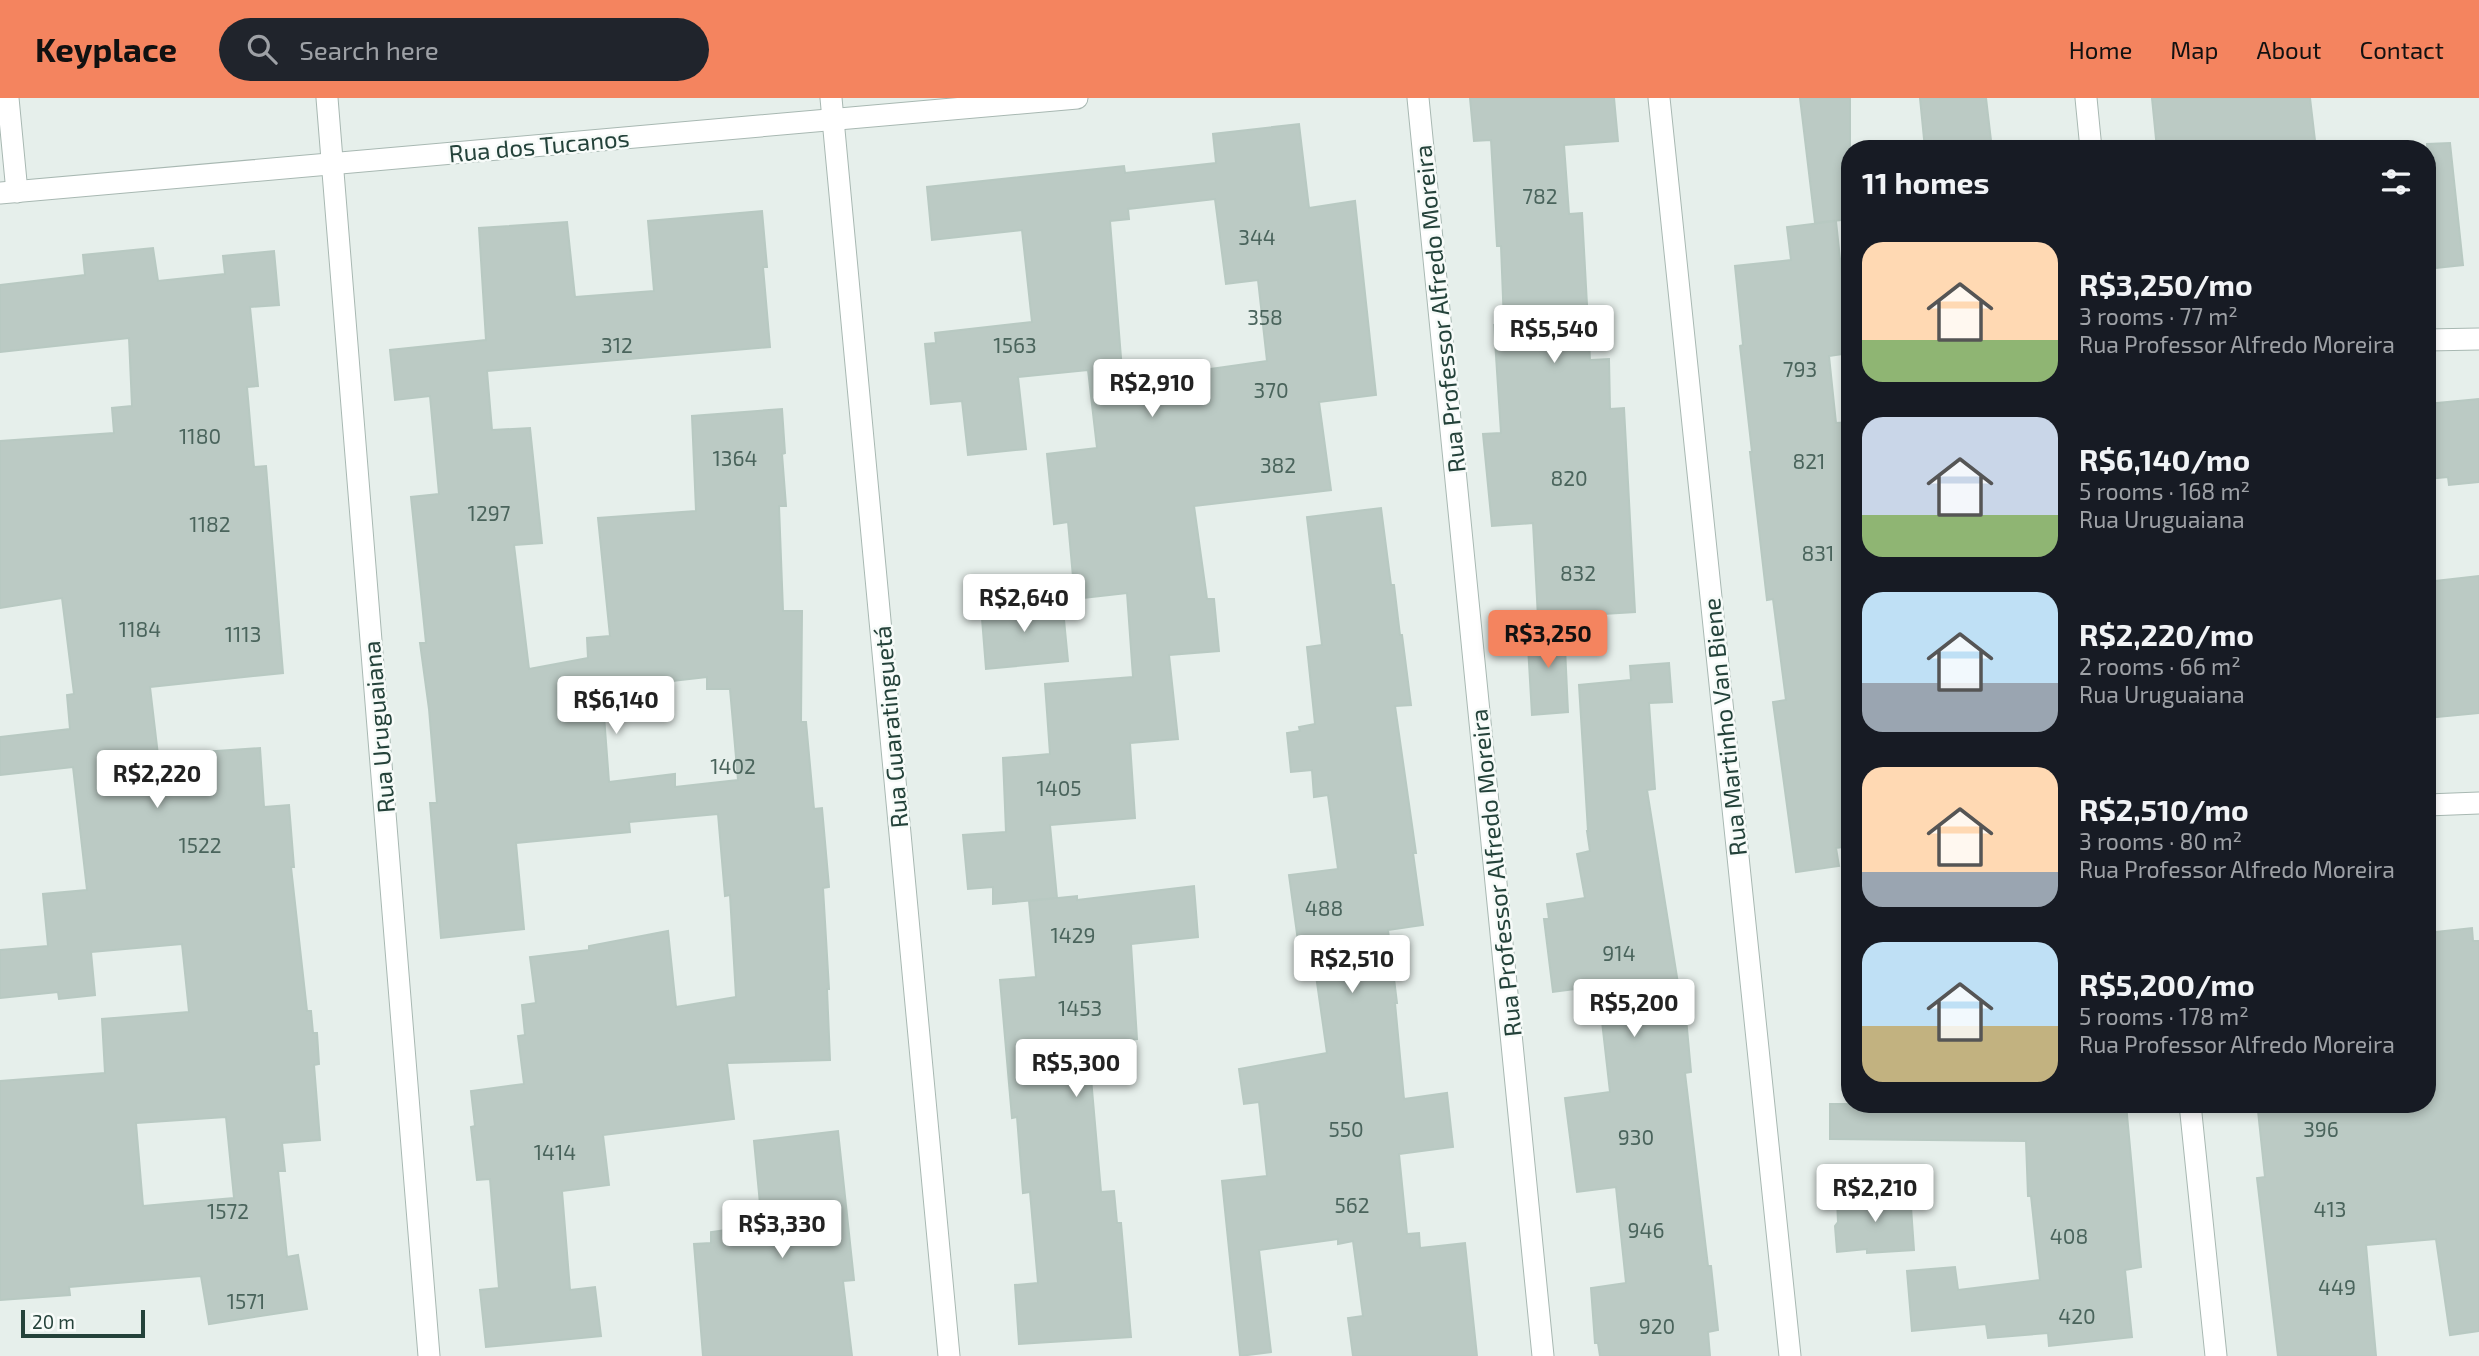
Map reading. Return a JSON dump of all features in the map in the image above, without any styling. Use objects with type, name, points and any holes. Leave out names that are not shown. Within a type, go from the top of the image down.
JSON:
[{"type":"street","points":[[8,98],[9,192]]},
{"type":"street","name":"Rua Uruguaiana","points":[[327,98],[429,1356]]},
{"type":"street","name":"Rua Guaratinguetá","points":[[831,98],[949,1356]]},
{"type":"street","name":"Rua dos Tucanos","points":[[9,192],[1077,98]]},
{"type":"street","name":"Rua Professor Alfredo Moreira","points":[[1418,98],[1543,1356]]},
{"type":"street","name":"Rua Martinho Van Biene","points":[[1659,98],[1790,1356]]},
{"type":"street","points":[[2086,98],[2090,140]]},
{"type":"street","points":[[2436,341],[2479,340]]},
{"type":"street","points":[[2436,805],[2479,803]]},
{"type":"street","points":[[2191,1113],[2216,1356]]},
{"type":"building","points":[[1470,98],[1614,98],[1618,141],[1564,145],[1569,214],[1582,213],[1590,360],[1609,359],[1610,409],[1624,408],[1635,612],[1538,618],[1533,523],[1492,526],[1483,434],[1501,433],[1494,325],[1504,324],[1501,246],[1497,246],[1491,140],[1474,141]]},
{"type":"building","points":[[1800,98],[1850,98],[1850,140],[1841,140],[1841,220],[1815,223]]},
{"type":"building","points":[[1920,98],[1986,98],[1991,140],[1924,140]]},
{"type":"building","points":[[2152,98],[2310,98],[2315,140],[2156,140]]},
{"type":"building","points":[[1299,124],[1309,208],[1355,201],[1376,395],[1319,402],[1331,490],[1194,506],[1207,599],[1214,599],[1219,651],[1169,655],[1178,739],[1130,743],[1135,818],[1050,825],[1057,898],[993,904],[993,887],[968,889],[963,835],[1006,832],[1003,758],[1050,754],[1045,684],[1133,677],[1127,593],[1075,599],[1068,522],[1054,524],[1047,454],[1097,448],[1088,370],[1018,377],[1026,449],[968,455],[962,401],[931,404],[925,344],[936,343],[935,333],[1032,322],[1022,230],[932,240],[927,187],[1124,166],[1125,173],[1216,163],[1213,134]],"holes":[[[1215,199],[1226,284],[1258,280],[1267,361],[1189,372],[1188,362],[1122,370],[1110,221],[1129,219],[1128,209]]]},
{"type":"building","points":[[2450,143],[2463,265],[2436,268],[2436,144]]},
{"type":"building","points":[[762,211],[767,267],[763,267],[770,347],[487,371],[492,430],[530,428],[542,543],[514,545],[529,669],[588,658],[587,638],[610,636],[598,518],[696,511],[692,416],[782,409],[786,506],[779,506],[783,611],[802,611],[801,722],[806,722],[814,809],[822,808],[829,887],[823,888],[830,1060],[727,1063],[734,1119],[603,1135],[609,1185],[562,1191],[570,1290],[595,1287],[601,1336],[486,1347],[480,1290],[499,1288],[490,1179],[477,1180],[471,1127],[475,1126],[471,1091],[524,1084],[518,1036],[525,1035],[522,1005],[536,1003],[530,957],[589,950],[589,946],[668,931],[676,1007],[736,997],[730,895],[725,896],[718,814],[629,822],[630,832],[516,843],[524,929],[441,938],[430,803],[437,803],[420,643],[426,643],[411,497],[439,494],[430,396],[395,400],[390,350],[486,340],[479,228],[567,222],[575,297],[654,291],[648,221]],"holes":[[[707,677],[707,689],[730,689],[738,780],[675,787],[675,774],[609,782],[602,689]]]},
{"type":"building","points":[[1836,221],[1841,268],[1841,354],[1829,356],[1836,423],[1841,423],[1841,847],[1836,848],[1839,866],[1796,872],[1773,702],[1786,700],[1773,599],[1767,600],[1750,452],[1735,266],[1791,260],[1787,227]]},
{"type":"building","points":[[153,248],[158,281],[225,274],[223,256],[274,251],[279,305],[250,307],[258,386],[247,387],[254,467],[266,466],[283,673],[150,687],[158,755],[260,748],[264,807],[289,805],[294,867],[291,867],[307,1011],[311,1011],[313,1033],[317,1033],[319,1064],[314,1065],[320,1140],[282,1143],[285,1171],[278,1171],[287,1257],[298,1255],[307,1309],[209,1324],[201,1276],[69,1287],[70,1295],[0,1300],[0,1081],[105,1073],[102,1019],[189,1012],[182,944],[91,952],[95,995],[59,999],[58,992],[0,998],[0,950],[48,946],[43,894],[87,890],[73,767],[0,775],[0,737],[70,729],[67,695],[74,694],[62,598],[0,608],[0,441],[114,433],[112,408],[132,406],[129,338],[0,352],[0,285],[85,275],[83,255]],"holes":[[[226,1117],[234,1198],[143,1206],[136,1123]]]},
{"type":"building","points":[[2479,399],[2479,482],[2449,485],[2448,477],[2436,478],[2436,403]]},
{"type":"building","points":[[1381,508],[1411,705],[1395,706],[1416,853],[1413,853],[1423,925],[1388,930],[1404,1099],[1447,1093],[1453,1147],[1399,1154],[1407,1234],[1419,1233],[1420,1248],[1465,1243],[1477,1356],[1353,1356],[1348,1318],[1363,1316],[1353,1241],[1338,1244],[1338,1239],[1259,1250],[1271,1352],[1240,1356],[1222,1181],[1267,1176],[1259,1102],[1244,1104],[1239,1069],[1327,1053],[1311,940],[1298,941],[1289,875],[1338,869],[1328,795],[1314,797],[1312,770],[1291,772],[1287,733],[1315,724],[1307,647],[1322,645],[1307,517]]},
{"type":"building","points":[[2479,576],[2479,713],[2436,717],[2436,581]]},
{"type":"building","points":[[1062,599],[1068,661],[986,669],[981,606]]},
{"type":"building","points":[[1564,626],[1568,712],[1532,715],[1527,629]]},
{"type":"building","points":[[1669,663],[1672,702],[1649,703],[1655,789],[1647,790],[1680,996],[1684,996],[1691,1072],[1685,1073],[1718,1330],[1708,1332],[1710,1356],[1600,1356],[1598,1343],[1595,1343],[1591,1288],[1626,1283],[1616,1187],[1577,1192],[1565,1098],[1610,1092],[1598,986],[1553,992],[1544,919],[1549,919],[1547,904],[1585,898],[1577,854],[1590,851],[1579,685],[1631,680],[1630,666]]},
{"type":"building","points":[[1194,886],[1198,937],[1131,944],[1137,1039],[1088,1044],[1101,1192],[1114,1191],[1117,1223],[1121,1223],[1131,1337],[1019,1344],[1015,1285],[1038,1283],[1030,1192],[1023,1193],[1017,1117],[1012,1118],[1000,980],[1036,977],[1029,901],[1077,896],[1077,900]]},
{"type":"building","points":[[2472,928],[2473,941],[2479,941],[2479,1331],[2450,1335],[2436,1239],[2366,1245],[2376,1356],[2278,1356],[2257,1178],[2265,1177],[2258,1113],[2436,1113],[2436,932]]},
{"type":"building","points":[[1830,1104],[1841,1104],[1841,1113],[2127,1113],[2141,1267],[2125,1270],[2132,1337],[2049,1346],[2048,1333],[1988,1338],[1986,1324],[1912,1331],[1907,1271],[1955,1267],[1958,1290],[2040,1280],[2031,1196],[2028,1196],[2026,1141],[1830,1139]]},
{"type":"building","points":[[838,1131],[854,1280],[843,1281],[852,1356],[703,1356],[694,1244],[711,1243],[711,1232],[762,1225],[754,1141]]},
{"type":"building","points":[[1910,1193],[1914,1250],[1867,1253],[1867,1249],[1837,1252],[1837,1199]]}]
